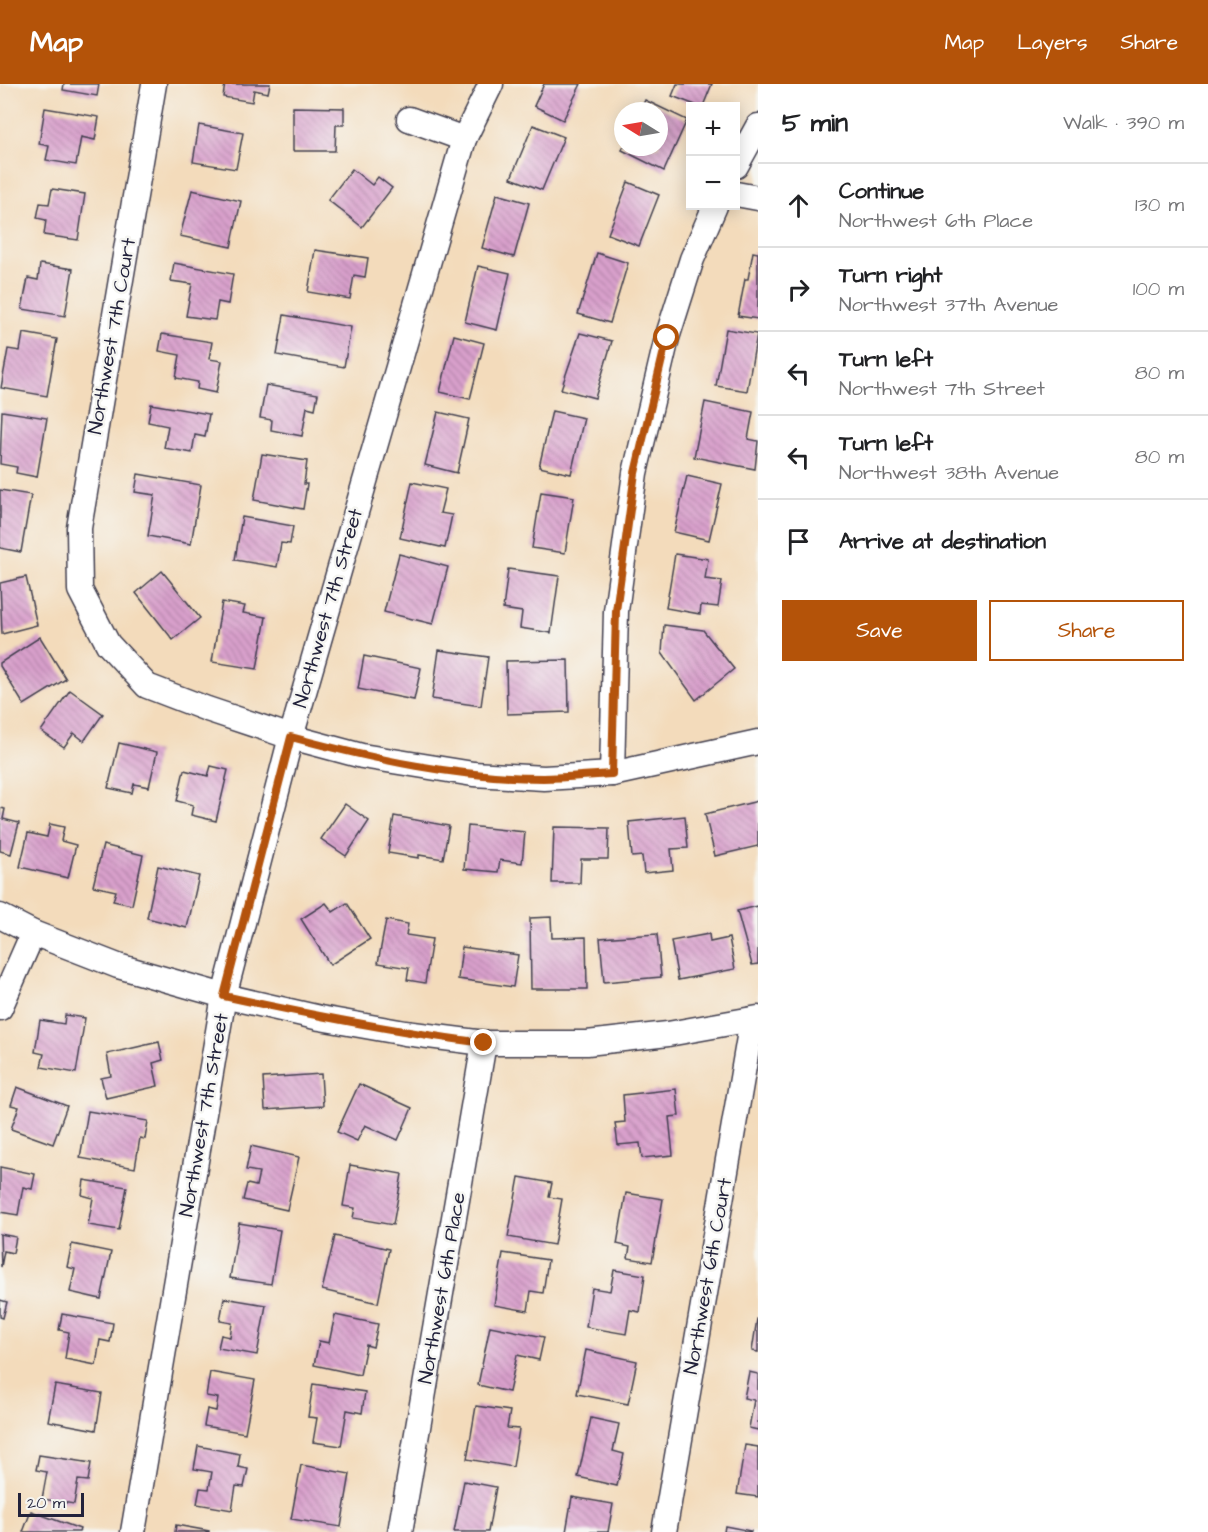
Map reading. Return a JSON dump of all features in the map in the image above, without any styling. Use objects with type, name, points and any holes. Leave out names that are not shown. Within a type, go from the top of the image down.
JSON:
[{"type":"street","name":"Northwest 7th Court","points":[[154,84],[79,528],[80,590],[108,644],[147,686],[291,737]]},
{"type":"street","name":"Northwest 7th Street","points":[[133,1532],[224,996],[291,737],[464,139],[491,84]]},
{"type":"street","points":[[409,119],[464,139]]},
{"type":"street","points":[[740,157],[758,126]]},
{"type":"street","points":[[740,195],[758,198]]},
{"type":"street","points":[[612,774],[616,611],[635,473],[667,338],[692,259],[713,210]]},
{"type":"street","points":[[291,737],[362,756],[473,774],[544,778],[612,774],[758,742]]},
{"type":"street","points":[[0,916],[33,933],[118,966],[224,996],[320,1018],[405,1033],[484,1043],[587,1043],[668,1034],[755,1019]]},
{"type":"street","points":[[0,1008],[33,933]]},
{"type":"street","name":"Northwest 6th Court","points":[[664,1532],[755,1019]]},
{"type":"street","name":"Northwest 6th Place","points":[[400,1532],[484,1043]]},
{"type":"building","points":[[64,84],[99,84],[97,96],[63,90]]},
{"type":"building","points":[[225,84],[270,84],[268,93],[254,90],[252,102],[223,97]]},
{"type":"building","points":[[544,84],[581,84],[563,120],[534,106]]},
{"type":"building","points":[[677,84],[712,84],[705,102],[688,102],[672,96]]},
{"type":"building","points":[[293,107],[344,108],[344,125],[336,125],[335,151],[293,151]]},
{"type":"building","points":[[45,108],[99,117],[95,140],[81,137],[76,165],[46,160],[49,146],[39,144]]},
{"type":"building","points":[[668,111],[686,120],[686,122],[664,171],[634,156],[668,156]]},
{"type":"building","points":[[199,125],[243,133],[236,169],[193,162]]},
{"type":"building","points":[[533,125],[564,137],[542,190],[511,178]]},
{"type":"building","points":[[352,169],[372,185],[378,177],[392,188],[362,227],[328,200]]},
{"type":"building","points":[[628,182],[659,195],[639,246],[608,234]]},
{"type":"building","points":[[52,189],[85,194],[78,240],[44,235],[46,220],[37,218],[40,203],[49,204]]},
{"type":"building","points":[[192,190],[241,201],[231,247],[180,236]]},
{"type":"building","points":[[497,194],[529,203],[514,257],[482,248]]},
{"type":"building","points":[[315,250],[368,258],[365,277],[354,275],[350,299],[308,292]]},
{"type":"building","points":[[753,252],[758,253],[758,319],[738,316]]},
{"type":"building","points":[[597,253],[628,263],[610,323],[578,314]]},
{"type":"building","points":[[174,263],[233,274],[228,304],[218,302],[215,320],[186,316],[192,284],[171,281]]},
{"type":"building","points":[[40,264],[73,269],[65,316],[22,309],[28,278],[38,280]]},
{"type":"building","points":[[478,266],[510,273],[497,330],[465,322]]},
{"type":"building","points":[[284,315],[351,327],[344,367],[277,355]]},
{"type":"building","points":[[726,329],[757,334],[747,391],[716,386]]},
{"type":"building","points":[[23,333],[57,339],[47,396],[1,388],[8,349],[20,351]]},
{"type":"building","points":[[580,333],[612,341],[595,398],[561,389]]},
{"type":"building","points":[[162,334],[212,342],[209,359],[222,361],[216,393],[197,389],[198,382],[176,378],[180,355],[159,351]]},
{"type":"building","points":[[454,335],[484,343],[470,399],[440,392]]},
{"type":"building","points":[[266,385],[318,394],[315,409],[307,407],[302,436],[271,430],[272,420],[260,418]]},
{"type":"building","points":[[705,402],[753,412],[748,439],[758,441],[755,469],[694,457]]},
{"type":"building","points":[[151,404],[209,414],[205,437],[195,435],[192,453],[164,448],[168,426],[148,422]]},
{"type":"building","points":[[2,411],[47,418],[37,477],[16,473],[17,467],[0,464]]},
{"type":"building","points":[[552,411],[584,418],[571,474],[539,467]]},
{"type":"building","points":[[438,412],[469,419],[457,473],[425,465]]},
{"type":"building","points":[[262,454],[307,461],[304,484],[307,484],[303,509],[254,500]]},
{"type":"building","points":[[138,474],[201,485],[191,544],[148,536],[155,495],[135,492]]},
{"type":"building","points":[[687,476],[722,484],[709,540],[674,532]]},
{"type":"building","points":[[412,482],[446,489],[440,513],[452,515],[445,548],[400,538]]},
{"type":"building","points":[[0,490],[31,495],[21,552],[0,548]]},
{"type":"building","points":[[541,492],[574,497],[565,553],[532,548]]},
{"type":"building","points":[[242,517],[293,526],[290,544],[281,543],[277,567],[235,560]]},
{"type":"building","points":[[399,554],[448,567],[433,624],[384,612]]},
{"type":"building","points":[[675,554],[708,559],[705,579],[722,581],[718,607],[701,605],[700,614],[666,608]]},
{"type":"building","points":[[508,569],[559,576],[551,633],[520,628],[522,612],[503,609]]},
{"type":"building","points":[[162,571],[200,618],[173,640],[136,593]]},
{"type":"building","points":[[26,577],[37,625],[2,634],[0,583]]},
{"type":"building","points":[[222,602],[245,606],[243,613],[266,617],[257,669],[212,662]]},
{"type":"building","points":[[664,625],[703,630],[734,669],[696,700],[662,653]]},
{"type":"building","points":[[40,637],[66,679],[24,705],[0,663]]},
{"type":"building","points":[[439,650],[488,657],[481,706],[432,699]]},
{"type":"building","points":[[364,656],[421,668],[414,700],[358,689]]},
{"type":"building","points":[[568,660],[569,712],[507,714],[506,661]]},
{"type":"building","points":[[70,690],[103,714],[84,741],[74,733],[64,747],[41,731]]},
{"type":"building","points":[[119,743],[157,752],[149,787],[134,784],[132,793],[108,788]]},
{"type":"building","points":[[211,766],[228,770],[216,821],[191,815],[193,805],[177,801],[184,770],[208,776]]},
{"type":"building","points":[[758,801],[758,846],[715,856],[705,814]]},
{"type":"building","points":[[345,804],[369,821],[346,856],[321,839]]},
{"type":"building","points":[[0,808],[5,809],[3,819],[19,823],[11,854],[0,851]]},
{"type":"building","points":[[394,816],[449,826],[443,859],[388,853]]},
{"type":"building","points":[[685,816],[688,848],[671,849],[673,870],[644,873],[642,856],[632,857],[629,822]]},
{"type":"building","points":[[50,824],[64,827],[61,841],[76,845],[68,878],[20,867],[28,833],[47,837]]},
{"type":"building","points":[[468,826],[525,832],[522,863],[500,860],[498,872],[464,869]]},
{"type":"building","points":[[554,827],[609,828],[608,859],[581,859],[580,883],[552,883]]},
{"type":"building","points":[[103,845],[143,855],[132,905],[113,901],[116,891],[93,886]]},
{"type":"building","points":[[158,866],[199,876],[187,928],[147,918]]},
{"type":"building","points":[[326,903],[333,912],[347,903],[370,939],[330,965],[301,919]]},
{"type":"building","points":[[758,906],[758,964],[752,965],[737,911]]},
{"type":"building","points":[[551,917],[552,938],[586,937],[587,989],[531,989],[530,918]]},
{"type":"building","points":[[386,920],[408,924],[406,935],[432,939],[425,983],[407,980],[409,968],[378,963]]},
{"type":"building","points":[[657,934],[661,977],[604,982],[600,938]]},
{"type":"building","points":[[709,934],[710,942],[729,938],[735,969],[678,980],[671,941]]},
{"type":"building","points":[[462,947],[518,955],[513,987],[458,979]]},
{"type":"building","points":[[65,1015],[85,1018],[76,1073],[41,1067],[44,1054],[35,1052],[40,1020],[64,1024]]},
{"type":"building","points":[[159,1042],[163,1060],[153,1063],[158,1086],[106,1098],[101,1078],[111,1076],[107,1054]]},
{"type":"building","points":[[321,1074],[323,1106],[265,1110],[263,1078]]},
{"type":"building","points":[[359,1084],[412,1108],[398,1140],[365,1125],[357,1141],[337,1132]]},
{"type":"building","points":[[17,1087],[67,1106],[53,1144],[11,1129],[19,1107],[11,1105]]},
{"type":"building","points":[[676,1089],[679,1116],[669,1117],[673,1155],[642,1158],[640,1143],[618,1145],[615,1123],[625,1122],[623,1095]]},
{"type":"building","points":[[88,1111],[148,1121],[145,1139],[140,1138],[135,1168],[80,1158]]},
{"type":"building","points":[[251,1146],[299,1157],[287,1210],[243,1200],[247,1184],[256,1186],[259,1172],[246,1170]]},
{"type":"building","points":[[350,1165],[402,1174],[393,1225],[353,1218],[355,1208],[343,1206]]},
{"type":"building","points":[[0,1167],[35,1174],[32,1189],[23,1187],[18,1215],[0,1212]]},
{"type":"building","points":[[519,1177],[552,1183],[549,1197],[562,1199],[554,1245],[508,1237]]},
{"type":"building","points":[[84,1180],[127,1187],[119,1230],[88,1225],[93,1198],[82,1195]]},
{"type":"building","points":[[626,1193],[663,1199],[652,1262],[628,1258],[630,1247],[617,1244]]},
{"type":"building","points":[[239,1223],[280,1230],[271,1284],[230,1278]]},
{"type":"building","points":[[0,1234],[16,1237],[13,1253],[4,1251],[1,1267]]},
{"type":"building","points":[[335,1236],[389,1249],[378,1303],[322,1290]]},
{"type":"building","points":[[72,1244],[111,1252],[101,1299],[70,1292],[75,1269],[67,1267]]},
{"type":"building","points":[[503,1253],[548,1260],[543,1293],[531,1291],[528,1311],[494,1305]]},
{"type":"building","points":[[614,1270],[645,1275],[640,1312],[630,1310],[626,1334],[586,1327],[592,1288],[610,1291]]},
{"type":"building","points":[[224,1298],[266,1305],[257,1355],[218,1348],[221,1335],[230,1337],[232,1323],[220,1321]]},
{"type":"building","points":[[0,1300],[7,1302],[3,1318],[0,1317]]},
{"type":"building","points":[[62,1314],[113,1323],[110,1342],[100,1340],[96,1365],[65,1359],[69,1332],[59,1330]]},
{"type":"building","points":[[335,1315],[378,1324],[373,1347],[366,1345],[360,1375],[314,1365],[319,1341],[329,1343]]},
{"type":"building","points":[[758,1319],[758,1352],[752,1351]]},
{"type":"building","points":[[490,1326],[544,1337],[539,1360],[517,1355],[509,1392],[478,1385]]},
{"type":"building","points":[[586,1350],[637,1361],[628,1404],[577,1394]]},
{"type":"building","points":[[210,1372],[255,1380],[245,1433],[204,1426],[207,1409],[216,1411],[218,1398],[206,1396]]},
{"type":"building","points":[[749,1372],[758,1374],[758,1430],[749,1428],[754,1400],[744,1398]]},
{"type":"building","points":[[313,1384],[365,1392],[362,1413],[347,1410],[341,1446],[313,1442],[317,1418],[308,1417]]},
{"type":"building","points":[[55,1385],[102,1393],[96,1430],[48,1421]]},
{"type":"building","points":[[476,1406],[510,1411],[507,1428],[519,1429],[513,1467],[467,1459]]},
{"type":"building","points":[[591,1418],[619,1424],[613,1451],[624,1454],[617,1486],[578,1477]]},
{"type":"building","points":[[745,1445],[758,1447],[758,1497],[737,1494]]},
{"type":"building","points":[[198,1446],[240,1454],[238,1467],[248,1469],[244,1487],[236,1486],[232,1510],[197,1504],[200,1488],[209,1489],[212,1472],[194,1469]]},
{"type":"building","points":[[39,1455],[91,1463],[88,1481],[78,1480],[74,1504],[42,1499],[47,1472],[36,1470]]},
{"type":"building","points":[[301,1465],[350,1474],[341,1527],[291,1519]]},
{"type":"building","points":[[464,1481],[496,1487],[488,1532],[454,1532]]},
{"type":"building","points":[[572,1497],[613,1504],[608,1532],[566,1532]]},
{"type":"building","points":[[31,1511],[80,1529],[79,1532],[23,1532]]},
{"type":"building","points":[[176,1525],[209,1531],[209,1532],[175,1532]]},
{"type":"building","points":[[725,1526],[751,1531],[751,1532],[724,1532]]},
{"type":"route","points":[[484,1043],[405,1033],[320,1018],[224,996],[291,737],[362,756],[473,774],[544,778],[612,774],[616,611],[635,473],[667,338]]}]
